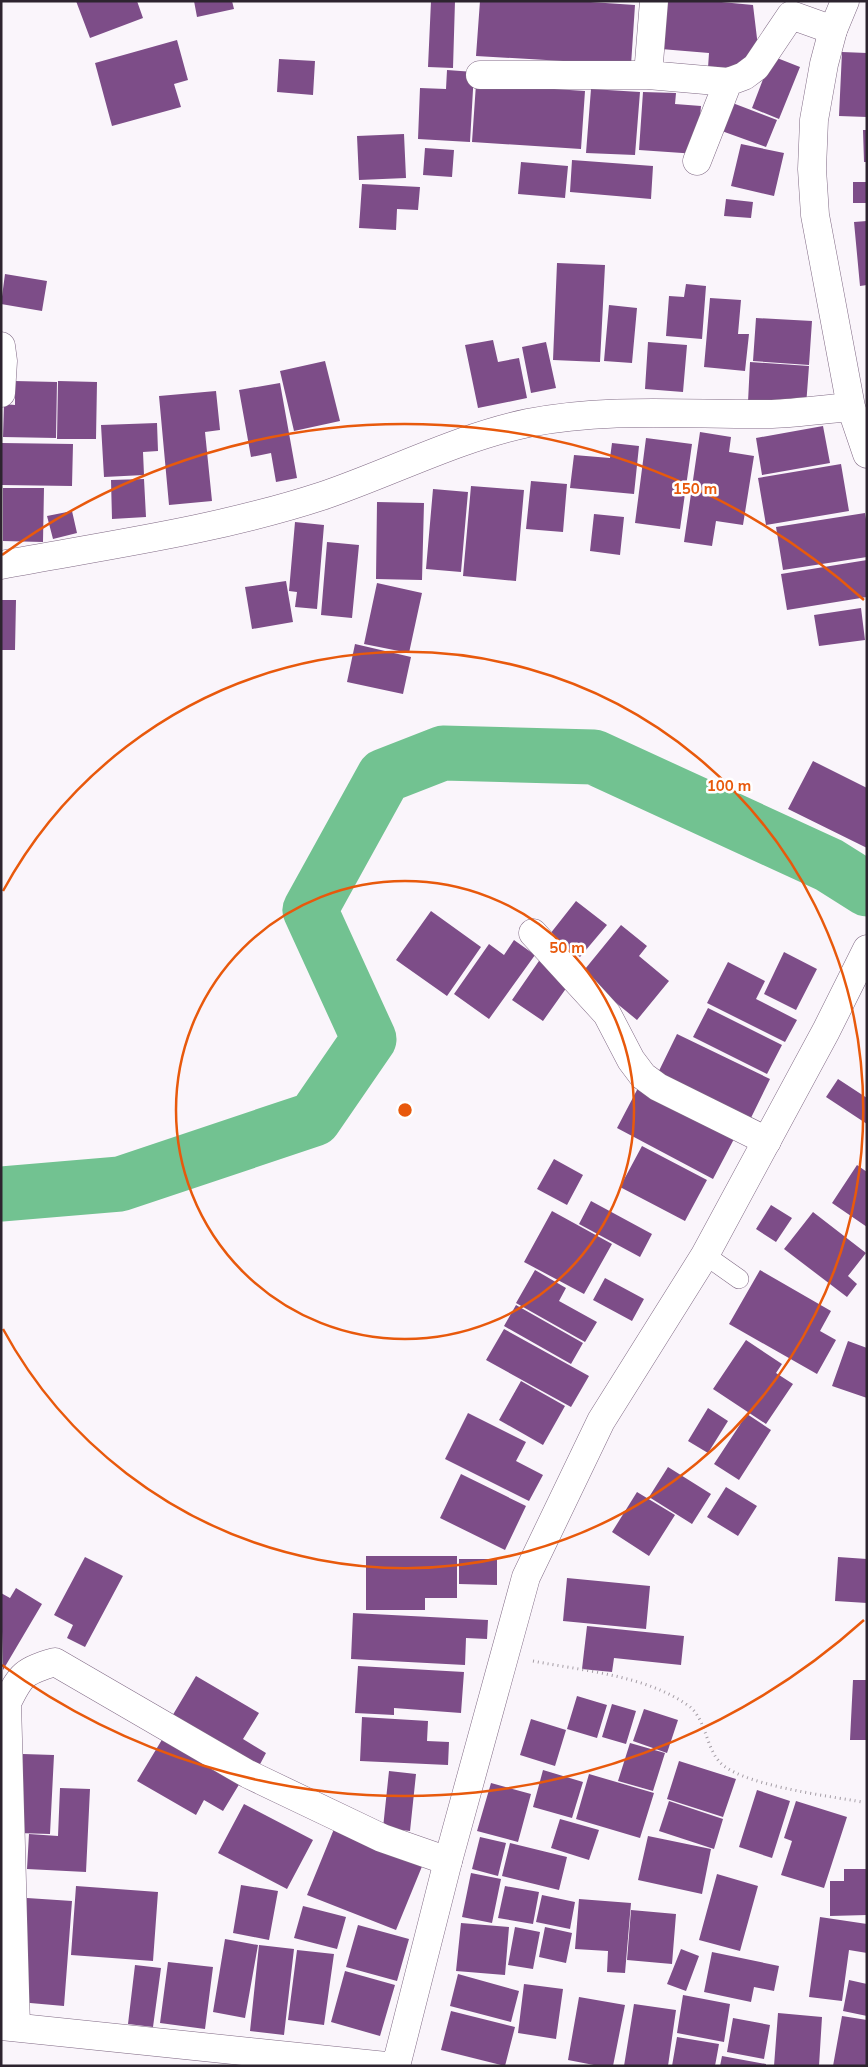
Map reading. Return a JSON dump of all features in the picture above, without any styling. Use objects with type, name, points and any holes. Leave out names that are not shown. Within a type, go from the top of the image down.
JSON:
[{"type":"street","points":[[648,75],[654,1]]},
{"type":"street","points":[[845,1],[833,30],[824,64],[814,120],[812,169],[815,215],[851,407],[867,454]]},
{"type":"street","points":[[480,75],[648,75],[728,82],[744,76],[756,67],[782,8],[833,30]]},
{"type":"street","points":[[697,161],[728,82]]},
{"type":"street","points":[[1,346],[3,361],[1,394]]},
{"type":"street","points":[[1,565],[147,538],[256,515],[323,495],[450,446],[526,424],[586,414],[628,412],[774,414],[851,407]]},
{"type":"street","points":[[533,933],[607,1014],[631,1060],[643,1076],[658,1087],[767,1141]]},
{"type":"street","points":[[396,2066],[448,1860],[526,1577],[600,1421],[667,1312],[705,1255],[826,1031],[867,949]]},
{"type":"street","points":[[386,2066],[9,2026],[7,1703],[18,1681],[32,1668],[55,1662],[248,1774],[382,1838],[448,1860]]},
{"type":"lane","points":[[705,1255],[739,1279]]},
{"type":"path","points":[[503,1655],[615,1677],[660,1689],[689,1705],[700,1722],[718,1760],[729,1769],[751,1780],[862,1802]]},
{"type":"building","points":[[76,1],[137,1],[143,18],[90,38]]},
{"type":"building","points":[[194,1],[232,1],[234,9],[197,17]]},
{"type":"building","points":[[431,1],[455,1],[453,68],[428,67]]},
{"type":"building","points":[[480,1],[576,1],[635,5],[631,65],[476,56]]},
{"type":"building","points":[[666,1],[711,1],[753,5],[759,55],[739,70],[708,68],[709,53],[661,49]]},
{"type":"building","points":[[177,40],[188,80],[174,84],[181,107],[112,126],[95,63]]},
{"type":"building","points":[[842,52],[867,53],[867,117],[839,116]]},
{"type":"building","points":[[772,56],[800,67],[779,119],[752,108]]},
{"type":"building","points":[[279,59],[315,61],[313,95],[277,92]]},
{"type":"building","points":[[447,70],[474,72],[470,142],[418,139],[420,88],[446,89]]},
{"type":"building","points":[[476,84],[585,91],[581,149],[472,142]]},
{"type":"building","points":[[591,89],[640,92],[635,155],[586,153]]},
{"type":"building","points":[[643,92],[676,93],[675,104],[701,106],[697,154],[639,150]]},
{"type":"building","points":[[730,102],[777,120],[766,147],[719,130]]},
{"type":"building","points":[[863,130],[867,130],[867,162],[864,162]]},
{"type":"building","points":[[404,134],[406,178],[359,180],[357,136]]},
{"type":"building","points":[[741,144],[784,153],[774,196],[731,186]]},
{"type":"building","points":[[425,148],[454,150],[452,177],[423,175]]},
{"type":"building","points":[[572,160],[653,166],[651,199],[570,192]]},
{"type":"building","points":[[521,162],[568,166],[565,198],[518,194]]},
{"type":"building","points":[[853,182],[867,182],[867,203],[853,203]]},
{"type":"building","points":[[362,184],[420,187],[418,210],[397,209],[396,230],[359,228]]},
{"type":"building","points":[[726,199],[753,202],[751,218],[724,216]]},
{"type":"building","points":[[867,221],[867,285],[860,286],[854,222]]},
{"type":"building","points":[[557,263],[605,265],[600,362],[553,360]]},
{"type":"building","points":[[5,274],[47,281],[42,311],[1,304]]},
{"type":"building","points":[[686,284],[706,286],[702,339],[666,336],[669,296],[684,297]]},
{"type":"building","points":[[710,298],[741,300],[738,334],[749,334],[745,371],[704,367]]},
{"type":"building","points":[[609,305],[637,308],[632,363],[604,361]]},
{"type":"building","points":[[756,318],[812,321],[809,365],[753,361]]},
{"type":"building","points":[[493,340],[498,362],[519,358],[527,398],[478,408],[465,345]]},
{"type":"building","points":[[546,342],[556,388],[531,393],[522,347]]},
{"type":"building","points":[[648,342],[687,345],[683,392],[645,389]]},
{"type":"building","points":[[325,361],[340,421],[294,431],[280,371]]},
{"type":"building","points":[[750,362],[809,366],[806,406],[748,402]]},
{"type":"building","points":[[15,381],[57,382],[56,438],[3,437],[4,404],[15,405]]},
{"type":"building","points":[[58,381],[97,382],[96,439],[57,439]]},
{"type":"building","points":[[280,383],[297,478],[276,482],[271,453],[251,457],[239,390]]},
{"type":"building","points":[[216,391],[220,430],[205,432],[212,501],[169,505],[159,396]]},
{"type":"building","points":[[157,423],[158,451],[143,452],[144,475],[104,477],[101,425]]},
{"type":"building","points":[[823,426],[830,463],[762,475],[756,438]]},
{"type":"building","points":[[700,432],[731,437],[729,452],[754,456],[743,525],[716,521],[712,546],[684,542]]},
{"type":"building","points":[[646,438],[692,444],[680,529],[635,523]]},
{"type":"building","points":[[2,443],[73,444],[72,486],[2,485]]},
{"type":"building","points":[[612,443],[639,446],[634,494],[570,488],[574,455],[610,458]]},
{"type":"building","points":[[841,464],[849,511],[766,525],[758,478]]},
{"type":"building","points":[[144,479],[146,517],[112,519],[111,480]]},
{"type":"building","points":[[531,481],[567,484],[563,532],[526,529]]},
{"type":"building","points":[[471,486],[524,490],[516,581],[463,576]]},
{"type":"building","points":[[3,488],[44,488],[43,542],[3,541]]},
{"type":"building","points":[[433,489],[468,492],[461,572],[426,569]]},
{"type":"building","points":[[377,502],[424,503],[422,580],[376,579]]},
{"type":"building","points":[[72,511],[77,533],[53,539],[47,516]]},
{"type":"building","points":[[865,513],[867,557],[783,570],[776,527]]},
{"type":"building","points":[[594,514],[624,517],[620,555],[590,551]]},
{"type":"building","points":[[295,522],[324,525],[317,609],[295,607],[297,592],[289,591]]},
{"type":"building","points":[[327,542],[359,545],[352,618],[321,615]]},
{"type":"building","points":[[867,560],[867,597],[787,610],[781,574]]},
{"type":"building","points":[[286,581],[293,622],[252,629],[245,587]]},
{"type":"building","points":[[377,583],[422,593],[409,653],[364,644]]},
{"type":"building","points":[[1,600],[16,600],[15,650],[1,650]]},
{"type":"building","points":[[861,608],[865,640],[819,646],[814,615]]},
{"type":"building","points":[[355,644],[411,657],[403,694],[347,682]]},
{"type":"building","points":[[813,761],[867,788],[867,848],[788,809]]},
{"type":"building","points":[[576,901],[607,925],[580,957],[550,934]]},
{"type":"building","points":[[431,911],[481,947],[447,996],[396,960]]},
{"type":"building","points":[[621,925],[647,946],[639,956],[669,981],[637,1020],[581,974]]},
{"type":"building","points":[[514,940],[535,955],[489,1019],[454,994],[489,944],[504,955]]},
{"type":"building","points":[[784,952],[817,969],[796,1010],[764,994]]},
{"type":"building","points":[[541,958],[572,980],[543,1021],[512,1000]]},
{"type":"building","points":[[728,962],[765,981],[756,999],[797,1020],[785,1042],[707,1003]]},
{"type":"building","points":[[708,1008],[782,1045],[767,1074],[693,1037]]},
{"type":"building","points":[[677,1034],[770,1079],[748,1124],[655,1079]]},
{"type":"building","points":[[838,1079],[867,1098],[867,1124],[826,1097]]},
{"type":"building","points":[[638,1088],[734,1139],[713,1179],[617,1128]]},
{"type":"building","points":[[642,1146],[707,1180],[685,1221],[620,1187]]},
{"type":"building","points":[[554,1159],[583,1175],[567,1205],[537,1189]]},
{"type":"building","points":[[857,1165],[867,1172],[867,1227],[832,1203]]},
{"type":"building","points":[[591,1201],[652,1234],[640,1257],[579,1224]]},
{"type":"building","points":[[771,1205],[792,1218],[776,1242],[756,1229]]},
{"type":"building","points":[[552,1211],[612,1244],[584,1294],[524,1262]]},
{"type":"building","points":[[813,1212],[866,1253],[848,1276],[857,1284],[847,1297],[784,1249]]},
{"type":"building","points":[[535,1270],[566,1288],[559,1301],[597,1322],[585,1342],[516,1303]]},
{"type":"building","points":[[760,1270],[831,1311],[820,1331],[836,1340],[817,1374],[729,1324]]},
{"type":"building","points":[[605,1278],[644,1299],[632,1321],[593,1300]]},
{"type":"building","points":[[516,1305],[583,1343],[571,1364],[504,1326]]},
{"type":"building","points":[[504,1329],[589,1376],[571,1407],[486,1360]]},
{"type":"building","points":[[746,1340],[782,1364],[776,1373],[793,1384],[766,1424],[713,1389]]},
{"type":"building","points":[[848,1341],[867,1348],[867,1398],[832,1386]]},
{"type":"building","points":[[521,1381],[565,1406],[543,1445],[499,1420]]},
{"type":"building","points":[[708,1408],[728,1421],[708,1453],[688,1441]]},
{"type":"building","points":[[468,1413],[526,1442],[516,1461],[543,1475],[529,1501],[445,1459]]},
{"type":"building","points":[[747,1414],[771,1430],[739,1480],[714,1464]]},
{"type":"building","points":[[668,1467],[711,1494],[692,1524],[649,1497]]},
{"type":"building","points":[[461,1474],[526,1506],[505,1550],[440,1518]]},
{"type":"building","points":[[726,1487],[757,1506],[738,1536],[707,1517]]},
{"type":"building","points":[[637,1492],[675,1515],[649,1556],[612,1532]]},
{"type":"building","points":[[366,1556],[457,1556],[457,1598],[425,1598],[425,1610],[366,1610]]},
{"type":"building","points":[[85,1557],[123,1576],[85,1647],[67,1638],[73,1625],[54,1615]]},
{"type":"building","points":[[838,1557],[867,1559],[867,1603],[835,1601]]},
{"type":"building","points":[[459,1559],[497,1559],[497,1585],[459,1584]]},
{"type":"building","points":[[567,1578],[650,1586],[646,1629],[563,1621]]},
{"type":"building","points":[[16,1588],[42,1604],[3,1670],[1,1593],[10,1598]]},
{"type":"building","points":[[353,1613],[488,1620],[487,1639],[466,1638],[465,1665],[351,1659]]},
{"type":"building","points":[[587,1626],[684,1636],[681,1665],[614,1658],[612,1672],[582,1669]]},
{"type":"building","points":[[358,1666],[464,1672],[461,1713],[394,1708],[394,1715],[355,1713]]},
{"type":"building","points":[[196,1676],[259,1713],[243,1739],[266,1753],[258,1768],[171,1718]]},
{"type":"building","points":[[853,1680],[867,1680],[867,1740],[850,1740]]},
{"type":"building","points":[[577,1696],[607,1705],[597,1738],[567,1729]]},
{"type":"building","points":[[612,1704],[636,1711],[626,1744],[602,1737]]},
{"type":"building","points":[[644,1709],[678,1720],[667,1753],[633,1741]]},
{"type":"building","points":[[362,1717],[428,1721],[427,1741],[449,1742],[448,1765],[360,1761]]},
{"type":"building","points":[[531,1719],[566,1730],[555,1766],[520,1755]]},
{"type":"building","points":[[166,1733],[243,1778],[223,1811],[204,1800],[196,1815],[137,1781]]},
{"type":"building","points":[[630,1743],[665,1753],[653,1791],[618,1781]]},
{"type":"building","points":[[23,1754],[54,1755],[50,1834],[18,1833]]},
{"type":"building","points":[[679,1761],[736,1779],[723,1817],[667,1799]]},
{"type":"building","points":[[543,1770],[583,1782],[572,1818],[533,1807]]},
{"type":"building","points":[[389,1771],[416,1774],[410,1831],[383,1828]]},
{"type":"building","points":[[589,1774],[654,1793],[640,1838],[576,1819]]},
{"type":"building","points":[[491,1783],[531,1794],[518,1842],[477,1831]]},
{"type":"building","points":[[60,1788],[90,1789],[86,1872],[27,1869],[29,1834],[58,1836]]},
{"type":"building","points":[[757,1790],[790,1801],[772,1858],[739,1847]]},
{"type":"building","points":[[669,1801],[723,1819],[714,1849],[659,1831]]},
{"type":"building","points":[[796,1801],[847,1817],[824,1888],[781,1875],[792,1841],[784,1838]]},
{"type":"building","points":[[244,1804],[313,1840],[287,1889],[218,1853]]},
{"type":"building","points":[[560,1819],[599,1830],[589,1860],[551,1848]]},
{"type":"building","points":[[334,1829],[423,1864],[396,1930],[307,1895]]},
{"type":"building","points":[[648,1836],[711,1849],[702,1894],[638,1880]]},
{"type":"building","points":[[480,1837],[506,1843],[498,1876],[472,1869]]},
{"type":"building","points":[[510,1843],[567,1857],[559,1890],[502,1876]]},
{"type":"building","points":[[844,1869],[867,1869],[867,1915],[830,1916],[830,1881],[844,1881]]},
{"type":"building","points":[[471,1873],[501,1879],[492,1923],[462,1917]]},
{"type":"building","points":[[717,1874],[758,1886],[740,1951],[699,1940]]},
{"type":"building","points":[[241,1885],[278,1891],[269,1940],[233,1933]]},
{"type":"building","points":[[76,1886],[158,1892],[153,1961],[71,1955]]},
{"type":"building","points":[[505,1886],[539,1892],[533,1924],[498,1918]]},
{"type":"building","points":[[542,1895],[575,1902],[570,1929],[536,1922]]},
{"type":"building","points":[[27,1898],[72,1901],[64,2006],[19,2002]]},
{"type":"building","points":[[579,1899],[631,1903],[625,1973],[607,1972],[608,1951],[575,1949]]},
{"type":"building","points":[[303,1906],[346,1917],[337,1949],[294,1938]]},
{"type":"building","points":[[631,1910],[676,1914],[672,1964],[627,1960]]},
{"type":"building","points":[[820,1917],[867,1924],[867,1953],[849,1950],[842,2001],[809,1997]]},
{"type":"building","points":[[461,1923],[509,1927],[505,1975],[456,1971]]},
{"type":"building","points":[[358,1925],[409,1939],[397,1981],[346,1967]]},
{"type":"building","points":[[515,1927],[540,1932],[533,1969],[508,1965]]},
{"type":"building","points":[[545,1927],[572,1933],[566,1963],[539,1957]]},
{"type":"building","points":[[225,1939],[258,1945],[245,2018],[213,2012]]},
{"type":"building","points":[[259,1945],[294,1949],[284,2035],[250,2031]]},
{"type":"building","points":[[681,1949],[699,1956],[686,1991],[667,1984]]},
{"type":"building","points":[[297,1950],[334,1954],[324,2025],[288,2020]]},
{"type":"building","points":[[712,1952],[779,1966],[774,1991],[754,1987],[751,2002],[704,1992]]},
{"type":"building","points":[[168,1962],[213,1967],[205,2029],[160,2023]]},
{"type":"building","points":[[135,1965],[161,1968],[153,2027],[128,2024]]},
{"type":"building","points":[[345,1971],[395,1985],[380,2036],[331,2022]]},
{"type":"building","points":[[458,1974],[519,1991],[511,2022],[450,2006]]},
{"type":"building","points":[[849,1980],[867,1984],[867,2016],[843,2011]]},
{"type":"building","points":[[524,1984],[563,1989],[556,2039],[518,2033]]},
{"type":"building","points":[[683,1995],[730,2004],[724,2042],[677,2033]]},
{"type":"building","points":[[579,1997],[625,2005],[613,2066],[599,2066],[568,2060]]},
{"type":"building","points":[[634,2004],[676,2010],[668,2066],[624,2066]]},
{"type":"building","points":[[451,2011],[515,2027],[505,2066],[441,2050]]},
{"type":"building","points":[[778,2013],[822,2017],[819,2066],[774,2066]]},
{"type":"building","points":[[842,2016],[867,2020],[867,2066],[833,2066]]},
{"type":"building","points":[[733,2018],[770,2025],[764,2059],[727,2052]]},
{"type":"building","points":[[677,2037],[719,2044],[715,2066],[672,2066]]},
{"type":"building","points":[[722,2056],[766,2064],[766,2066],[720,2066]]},
{"type":"waterway","points":[[1,1194],[120,1184],[314,1119],[369,1039],[310,910],[384,776],[443,753],[594,757],[829,865],[867,889]]}]
